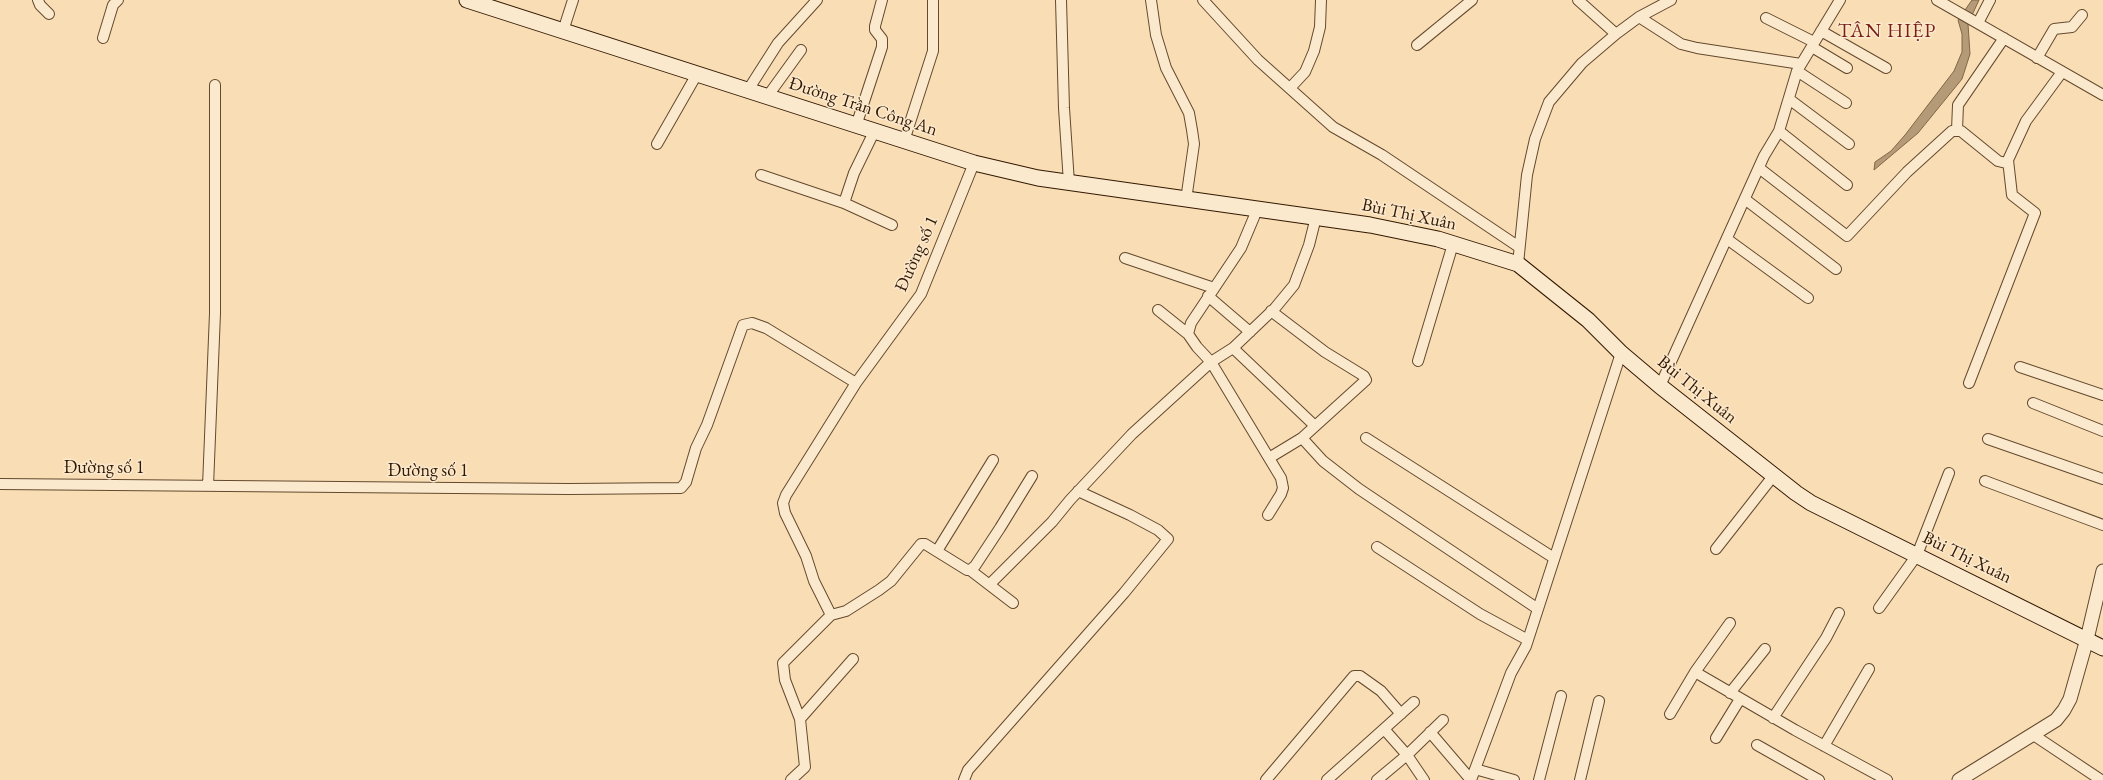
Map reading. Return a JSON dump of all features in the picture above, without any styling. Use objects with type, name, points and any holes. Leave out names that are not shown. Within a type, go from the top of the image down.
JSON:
[{"type":"main road","name":"Đường Trần Công An","points":[[471,1],[974,163],[1038,178],[1257,210]]},
{"type":"main road","name":"Bùi Thị Xuân","points":[[1257,210],[1370,224],[1453,244],[1518,264],[1588,320],[1621,353],[1660,386],[1811,502],[2103,648]]},
{"type":"street","points":[[38,0],[40,5],[50,14]]},
{"type":"street","points":[[104,38],[114,5],[118,0]]},
{"type":"street","points":[[563,31],[573,0]]},
{"type":"street","points":[[748,90],[778,43],[817,0]]},
{"type":"street","points":[[856,126],[882,47],[882,39],[875,30],[882,0]]},
{"type":"street","points":[[1061,0],[1064,108],[1069,183]]},
{"type":"street","points":[[1151,0],[1156,35],[1166,68],[1189,113],[1192,130],[1194,144],[1186,200]]},
{"type":"street","points":[[1203,0],[1258,60],[1333,127],[1382,156],[1519,247]]},
{"type":"street","points":[[1290,88],[1305,72],[1314,51],[1320,27],[1321,0]]},
{"type":"street","points":[[1417,45],[1472,0]]},
{"type":"street","points":[[1578,0],[1616,34]]},
{"type":"street","points":[[1518,264],[1527,175],[1535,139],[1549,102],[1582,64],[1616,34],[1639,17],[1671,0]]},
{"type":"street","points":[[1660,386],[1746,200],[1759,168],[1779,131],[1799,67],[1840,0]]},
{"type":"street","points":[[1938,0],[2103,95]]},
{"type":"street","points":[[1976,22],[1990,0]]},
{"type":"street","points":[[904,141],[933,51],[932,1]]},
{"type":"street","points":[[2037,58],[2054,29],[2072,28],[2082,15]]},
{"type":"street","points":[[1639,17],[1681,44],[1799,67],[1846,103]]},
{"type":"street","points":[[1766,18],[1813,45],[1847,68]]},
{"type":"street","points":[[1822,31],[1886,68]]},
{"type":"street","points":[[1957,130],[1958,105],[2004,38]]},
{"type":"street","points":[[767,96],[801,50]]},
{"type":"street","points":[[1969,384],[2035,213],[2012,195],[2008,160],[2026,121],[2062,72]]},
{"type":"street","points":[[658,144],[697,74]]},
{"type":"street","points":[[208,486],[215,313],[215,85]]},
{"type":"street","points":[[1789,99],[1849,144]]},
{"type":"street","points":[[1779,131],[1847,185]]},
{"type":"street","points":[[1759,168],[1848,236],[1907,172],[1952,131],[1961,131],[1998,161],[2006,163],[2008,160]]},
{"type":"street","points":[[844,203],[854,173],[874,132]]},
{"type":"street","name":"Đường số 1","points":[[831,615],[814,581],[806,556],[785,513],[783,503],[786,495],[852,380],[921,294],[974,163]]},
{"type":"street","points":[[761,175],[844,203],[892,225]]},
{"type":"street","points":[[1746,200],[1836,269]]},
{"type":"street","points":[[1188,334],[1191,323],[1240,248],[1257,210]]},
{"type":"street","points":[[990,584],[1052,522],[1078,491],[1132,434],[1211,362],[1233,348],[1271,311],[1294,285],[1309,245],[1316,217]]},
{"type":"street","points":[[1727,239],[1808,298]]},
{"type":"street","points":[[1418,361],[1453,244]]},
{"type":"street","points":[[1125,258],[1211,292],[1250,332]]},
{"type":"street","points":[[1158,310],[1188,334],[1197,348],[1211,362],[1281,478],[1283,488],[1277,502],[1268,514]]},
{"type":"street","points":[[1269,458],[1302,438],[1314,425],[1363,384],[1366,377],[1325,352],[1271,311]]},
{"type":"street","name":"Đường số 1","points":[[0,484],[680,488],[686,482],[696,448],[707,425],[743,325],[752,323],[766,328],[852,380]]},
{"type":"street","points":[[1233,348],[1314,425]]},
{"type":"street","points":[[1430,732],[1471,780],[1511,673],[1528,640],[1621,353]]},
{"type":"street","points":[[2020,367],[2103,395]]},
{"type":"street","points":[[2033,403],[2103,431]]},
{"type":"street","points":[[1302,438],[1323,461],[1359,489],[1538,610]]},
{"type":"street","points":[[1366,438],[1554,558]]},
{"type":"street","points":[[1988,439],[2103,479]]},
{"type":"street","points":[[937,551],[993,460]]},
{"type":"street","points":[[1879,608],[1917,555],[1950,473]]},
{"type":"street","points":[[1716,549],[1774,475]]},
{"type":"street","points":[[970,570],[975,566],[996,535],[1032,476]]},
{"type":"street","points":[[1986,481],[2103,526]]},
{"type":"street","points":[[964,780],[968,770],[1124,593],[1168,539],[1158,530],[1130,515],[1078,491]]},
{"type":"street","points":[[791,780],[805,767],[800,719],[785,680],[783,663],[831,615],[846,611],[891,581],[918,546],[925,544],[967,570],[970,570],[1013,603]]},
{"type":"street","points":[[1377,547],[1480,614],[1528,640]]},
{"type":"street","points":[[1959,780],[2056,720],[2064,710],[2070,700],[2087,639],[2103,571]]},
{"type":"street","points":[[1772,718],[1826,638],[1839,613]]},
{"type":"street","points":[[1670,714],[1695,672],[1730,623]]},
{"type":"street","points":[[1730,693],[1765,649]]},
{"type":"street","points":[[800,719],[853,659]]},
{"type":"street","points":[[1824,746],[1869,669]]},
{"type":"street","points":[[1695,672],[1772,718],[1886,780]]},
{"type":"street","points":[[1266,780],[1354,676],[1360,676],[1381,691],[1401,714]]},
{"type":"street","points":[[1539,780],[1561,696]]},
{"type":"street","points":[[1716,738],[1740,699]]},
{"type":"street","points":[[1580,780],[1599,700]]},
{"type":"street","points":[[1327,780],[1414,702]]},
{"type":"street","points":[[1377,780],[1407,755],[1443,720]]},
{"type":"street","points":[[1384,729],[1407,755],[1424,780]]},
{"type":"street","points":[[2032,734],[2102,780]]},
{"type":"street","points":[[1757,745],[1819,780]]},
{"type":"street","points":[[1475,770],[1514,780]]},
{"type":"shaded area","points":[[1972,0],[1979,0],[1968,24],[1970,54],[1962,79],[1918,133],[1874,170],[1875,162],[1891,151],[1905,135],[1954,71],[1962,52],[1962,34],[1958,20]]},
{"type":"district","name":"TÂN HIỆP","points":[[1887,32]]}]
